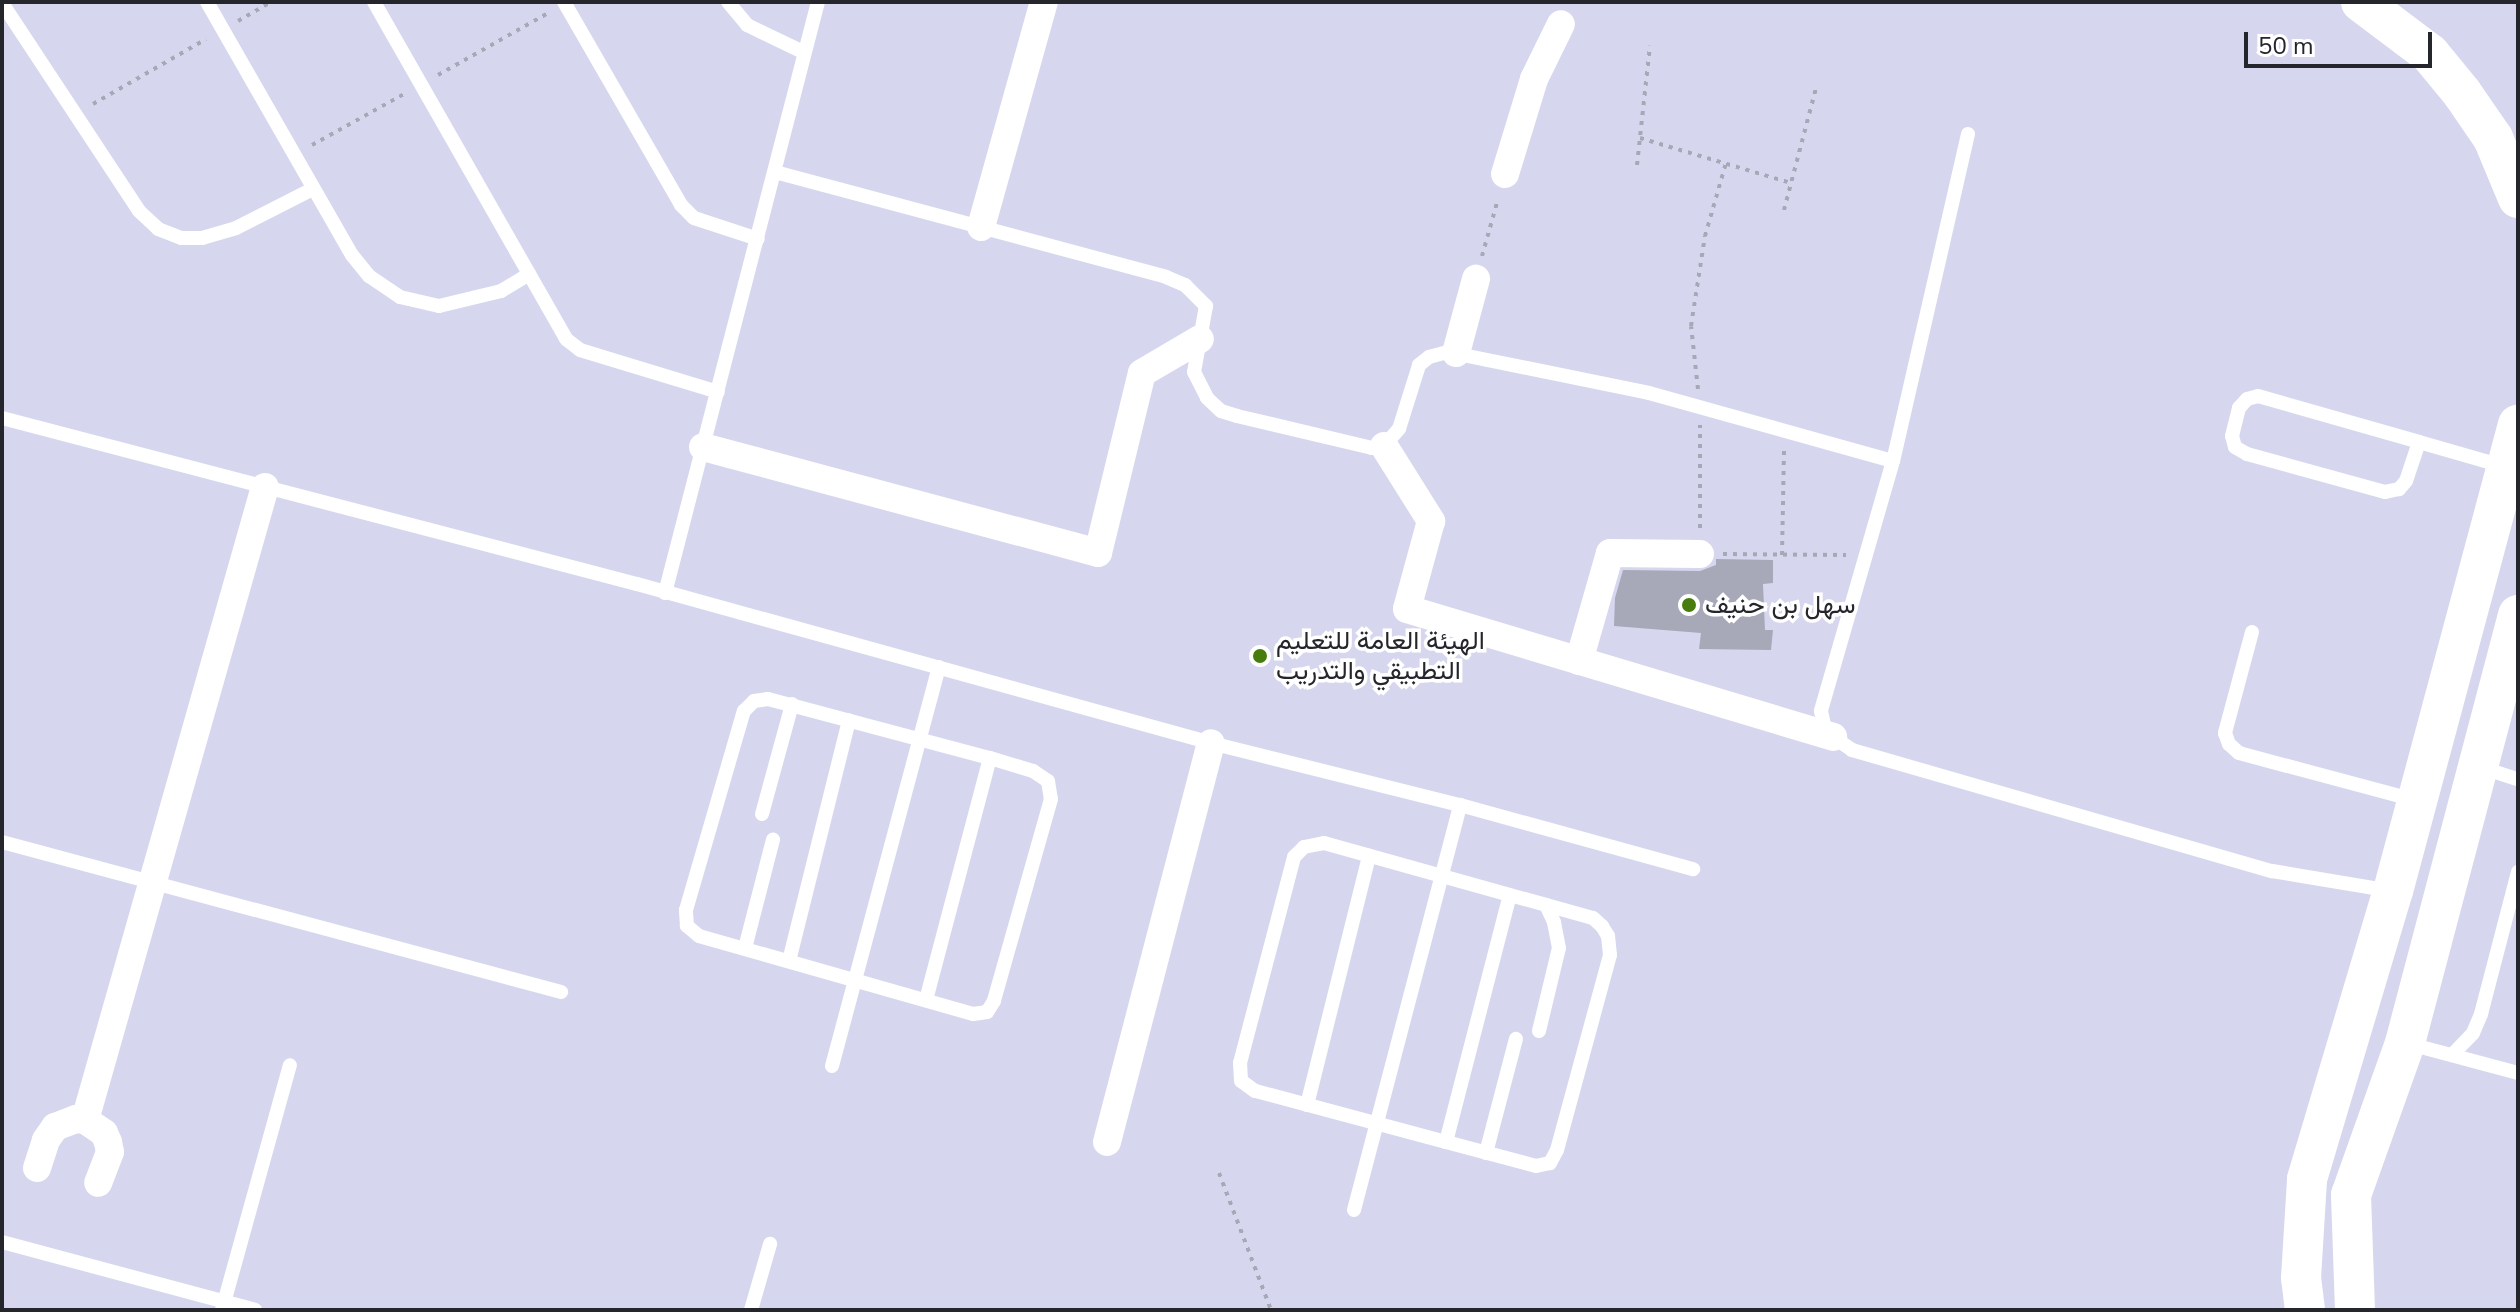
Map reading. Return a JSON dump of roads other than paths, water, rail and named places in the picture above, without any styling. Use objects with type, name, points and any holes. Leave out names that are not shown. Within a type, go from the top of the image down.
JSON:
[{"type":"street","points":[[981,227],[1044,2]]},
{"type":"street","points":[[2361,2],[2430,54],[2462,93],[2493,138],[2518,198]]},
{"type":"street","points":[[1505,174],[1534,79],[1561,24]]},
{"type":"street","points":[[1456,353],[1476,279]]},
{"type":"street","points":[[703,447],[1098,553],[1142,373],[1200,339]]},
{"type":"street","points":[[2305,1310],[2301,1278],[2307,1179],[2393,891],[2518,424]]},
{"type":"street","points":[[1384,446],[1431,521],[1407,609],[1833,737]]},
{"type":"street","points":[[85,1120],[265,487]]},
{"type":"street","points":[[1579,661],[1610,553],[1700,554]]},
{"type":"street","points":[[2355,1310],[2351,1195],[2405,1043],[2456,881],[2478,767],[2518,615]]},
{"type":"street","points":[[1107,1142],[1211,743]]},
{"type":"street","points":[[37,1168],[46,1140],[55,1127],[76,1119],[85,1120],[104,1133],[108,1142],[110,1152],[98,1183]]},
{"type":"lane","points":[[207,2],[313,189],[369,276],[400,297],[439,306],[501,291],[529,274]]},
{"type":"lane","points":[[374,2],[554,323],[566,339],[580,350],[718,392]]},
{"type":"lane","points":[[564,2],[681,205],[694,218],[758,239]]},
{"type":"lane","points":[[728,2],[747,25],[803,52]]},
{"type":"lane","points":[[665,593],[818,2]]},
{"type":"lane","points":[[2,3],[139,211],[158,229],[170,235],[202,238],[236,228],[313,189]]},
{"type":"lane","points":[[1968,134],[1893,461],[1821,711],[1824,725],[1833,737],[1852,750],[2272,871],[2393,891]]},
{"type":"lane","points":[[775,172],[1166,277],[1185,285],[1206,306],[1194,372],[1207,398],[1221,411],[1372,448],[1384,446],[1399,429],[1419,365],[1429,357],[1456,353],[1649,393],[1893,461]]},
{"type":"lane","points":[[2419,442],[2406,481],[2399,489],[2385,492],[2247,454],[2235,447],[2232,436],[2239,408],[2247,399],[2258,396],[2419,442],[2506,467]]},
{"type":"lane","points":[[2,418],[665,593],[1211,743],[1460,805],[1693,869]]},
{"type":"lane","points":[[2252,632],[2225,733],[2229,744],[2239,753],[2415,800]]},
{"type":"lane","points":[[832,1066],[939,667]]},
{"type":"lane","points":[[761,699],[792,704],[920,739],[1041,775],[1051,790],[992,1008],[980,1015],[692,932],[687,926],[686,910],[744,711],[761,699]]},
{"type":"lane","points":[[762,814],[792,704]]},
{"type":"lane","points":[[789,961],[849,720]]},
{"type":"lane","points":[[926,1000],[990,758]]},
{"type":"lane","points":[[2478,767],[2518,779]]},
{"type":"lane","points":[[1354,1210],[1460,805]]},
{"type":"lane","points":[[745,948],[773,840]]},
{"type":"lane","points":[[2,842],[561,992]]},
{"type":"lane","points":[[1324,843],[1441,876],[1593,918],[1608,936],[1610,955],[1555,1157],[1543,1166],[1247,1088],[1238,1072],[1294,857],[1304,847],[1324,843]]},
{"type":"lane","points":[[1307,1105],[1369,856]]},
{"type":"lane","points":[[2452,1055],[2467,1041],[2481,1014],[2518,872]]},
{"type":"lane","points":[[1446,1142],[1510,895]]},
{"type":"lane","points":[[1539,1031],[1559,948],[1554,922],[1546,905]]},
{"type":"lane","points":[[1486,1153],[1516,1039]]},
{"type":"lane","points":[[2405,1043],[2518,1073]]},
{"type":"lane","points":[[225,1308],[290,1065]]},
{"type":"lane","points":[[2,1242],[225,1308],[255,1310]]},
{"type":"lane","points":[[751,1310],[770,1244]]},
{"type":"place","name":"سهل بن حنيف","points":[[1689,605]]},
{"type":"place","name":"الهيئة العامة للتعليم التطبيقي والتدريب","points":[[1260,656]]}]
